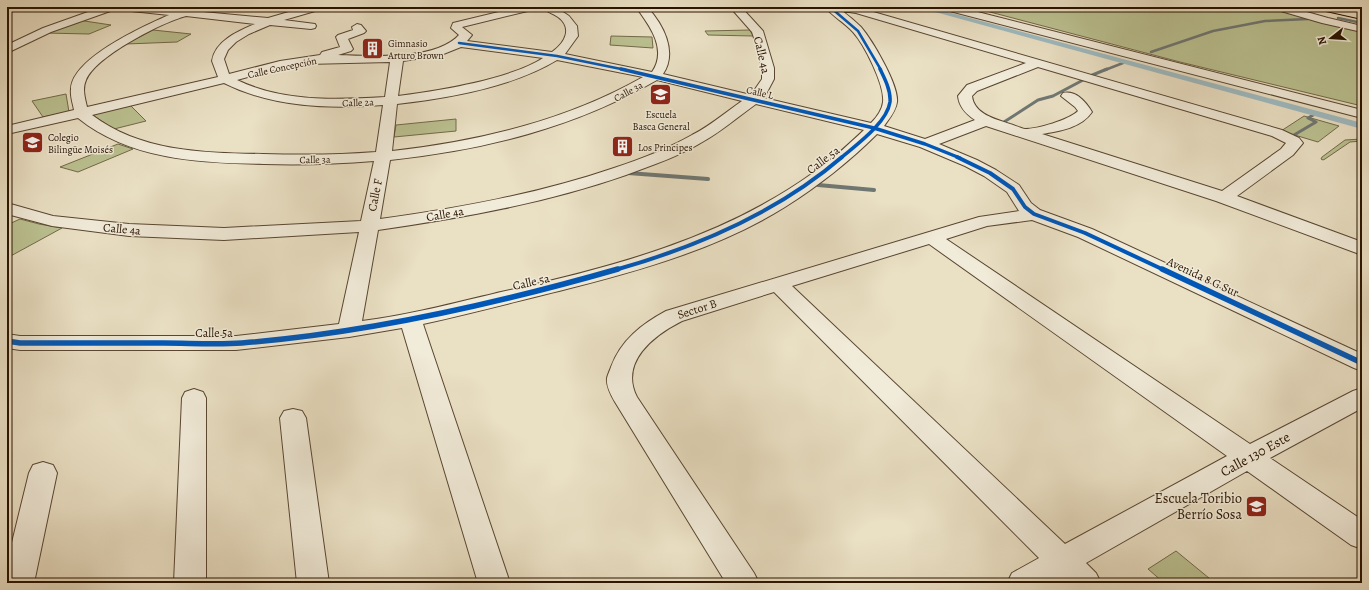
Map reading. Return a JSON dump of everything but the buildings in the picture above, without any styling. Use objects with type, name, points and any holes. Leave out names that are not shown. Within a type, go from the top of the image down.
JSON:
[{"type":"highway","points":[[1321,7],[1362,16]]},
{"type":"highway","points":[[1345,7],[1362,10]]},
{"type":"street","points":[[7,10],[16,7]]},
{"type":"street","points":[[7,49],[47,30],[112,7]]},
{"type":"street","points":[[122,7],[181,11],[264,22],[310,26]]},
{"type":"street","points":[[81,113],[77,88],[84,74],[96,60],[109,50],[152,26],[175,16],[181,11],[211,7]]},
{"type":"street","points":[[225,79],[218,58],[223,49],[232,41],[264,22],[318,7]]},
{"type":"street","points":[[459,44],[466,36],[456,28],[457,25],[532,7]]},
{"type":"street","name":"Calle 2a","points":[[225,79],[262,95],[319,103],[390,101],[442,94],[486,84],[522,72],[557,56],[571,40],[572,28],[569,21],[562,14],[547,7]]},
{"type":"street","name":"Calle 3a","points":[[81,113],[94,125],[131,142],[192,155],[271,160],[382,157],[466,146],[529,130],[580,114],[603,104],[654,76],[658,72],[663,54],[661,41],[658,30],[641,7]]},
{"type":"street","name":"Calle 4a","points":[[7,208],[52,221],[84,226],[174,233],[224,234],[369,226],[502,204],[583,184],[658,158],[699,138],[754,100],[768,79],[768,68],[757,31],[735,7]]},
{"type":"street","points":[[831,7],[848,8],[860,11],[1277,133],[1294,141],[1295,143],[1286,152],[1225,197]]},
{"type":"street","name":"Calle 5a","points":[[12,346],[236,343],[349,330],[411,320],[546,289],[636,264],[686,248],[766,210],[802,188],[842,159],[880,122],[890,103],[890,95],[887,85],[871,52],[858,32],[831,7]]},
{"type":"street","points":[[947,7],[983,12],[1003,22]]},
{"type":"street","points":[[947,7],[1362,114]]},
{"type":"street","points":[[964,7],[1175,62],[1362,108]]},
{"type":"street","points":[[1278,7],[1326,21],[1362,27]]},
{"type":"street","points":[[1289,7],[1362,27]]},
{"type":"street","points":[[321,59],[325,55],[348,49],[342,37],[350,36],[360,31],[357,27]]},
{"type":"street","name":"Calle L","points":[[459,44],[557,56],[654,76],[874,128],[925,144],[971,163],[996,177],[1013,189],[1025,207],[1034,214]]},
{"type":"street","name":"Calle Concepción","points":[[7,130],[289,64],[321,59],[397,59],[424,55],[459,44]]},
{"type":"street","name":"Calle F","points":[[349,330],[382,157],[397,59]]},
{"type":"street","points":[[1038,63],[981,84],[968,92],[965,96],[965,101],[969,108],[986,121],[1225,197],[1315,229],[1362,249]]},
{"type":"street","points":[[1026,133],[1067,124],[1081,117],[1085,112],[1084,108],[1068,96]]},
{"type":"street","points":[[925,144],[986,121]]},
{"type":"street","name":"Sector B","points":[[743,583],[623,394],[619,380],[624,362],[633,347],[645,333],[659,323],[674,316],[985,221],[1034,214]]},
{"type":"street","name":"Avenida 8 G Sur","points":[[1034,214],[1085,233],[1362,362]]},
{"type":"street","points":[[931,237],[1362,536]]},
{"type":"street","points":[[778,284],[1085,583]]},
{"type":"street","points":[[411,320],[494,583]]},
{"type":"street","name":"Calle 130 Este","points":[[1023,583],[1249,457],[1362,397]]},
{"type":"street","points":[[190,583],[194,398]]},
{"type":"street","points":[[293,418],[312,583]]},
{"type":"street","points":[[18,583],[43,473]]},
{"type":"green space","points":[[971,7],[1271,7],[1362,31],[1362,106],[1180,62]]},
{"type":"green space","points":[[78,20],[111,25],[89,34],[45,33]]},
{"type":"green space","points":[[153,30],[191,34],[177,42],[126,44]]},
{"type":"green space","points":[[750,30],[753,36],[708,35],[705,31]]},
{"type":"green space","points":[[611,36],[652,37],[653,48],[610,45]]},
{"type":"green space","points":[[66,94],[69,112],[43,117],[32,101]]},
{"type":"green space","points":[[130,105],[146,121],[114,129],[91,114]]},
{"type":"green space","points":[[1304,116],[1339,126],[1318,142],[1281,131]]},
{"type":"green space","points":[[456,119],[456,131],[394,137],[396,125]]},
{"type":"green space","points":[[1362,139],[1362,141],[1350,142],[1325,159],[1321,159],[1345,140]]},
{"type":"green space","points":[[118,144],[133,149],[78,172],[60,167]]},
{"type":"green space","points":[[20,219],[62,228],[7,258],[7,225]]},
{"type":"green space","points":[[1176,551],[1215,583],[1164,583],[1148,569]]},
{"type":"waterway","points":[[921,7],[1362,126]]},
{"type":"waterway","points":[[1338,18],[1362,23]]},
{"type":"waterway","points":[[1151,52],[1213,31],[1265,21],[1308,19]]},
{"type":"waterway","points":[[1105,70],[1123,63]]},
{"type":"waterway","points":[[1090,76],[1107,69]]},
{"type":"waterway","points":[[1004,122],[1038,100],[1053,96],[1085,79]]},
{"type":"waterway","points":[[1294,135],[1316,122],[1308,118],[1315,114]]},
{"type":"waterway","points":[[628,173],[708,179]]},
{"type":"waterway","points":[[818,185],[874,190]]},
{"type":"cycle path","points":[[7,341],[20,343],[236,343],[364,328],[428,316],[535,291],[635,264],[684,248],[732,228],[778,204],[820,176],[859,143],[882,120],[890,102],[890,95],[884,77],[858,31],[852,24],[830,7]]},
{"type":"cycle path","points":[[459,43],[557,56],[655,76],[874,128],[925,144],[971,163],[990,173],[1013,189],[1025,207],[1034,214],[1085,233],[1362,363]]},
{"type":"place","name":"Gimnasio Arturo Brown","points":[[373,49]]},
{"type":"place","name":"Escuela Basca General","points":[[661,94]]},
{"type":"place","name":"Colegio Bilingüe Moisés","points":[[32,143]]},
{"type":"place","name":"Los Principes","points":[[623,147]]},
{"type":"place","name":"Escuela Toribio Berrío Sosa","points":[[1257,506]]}]
